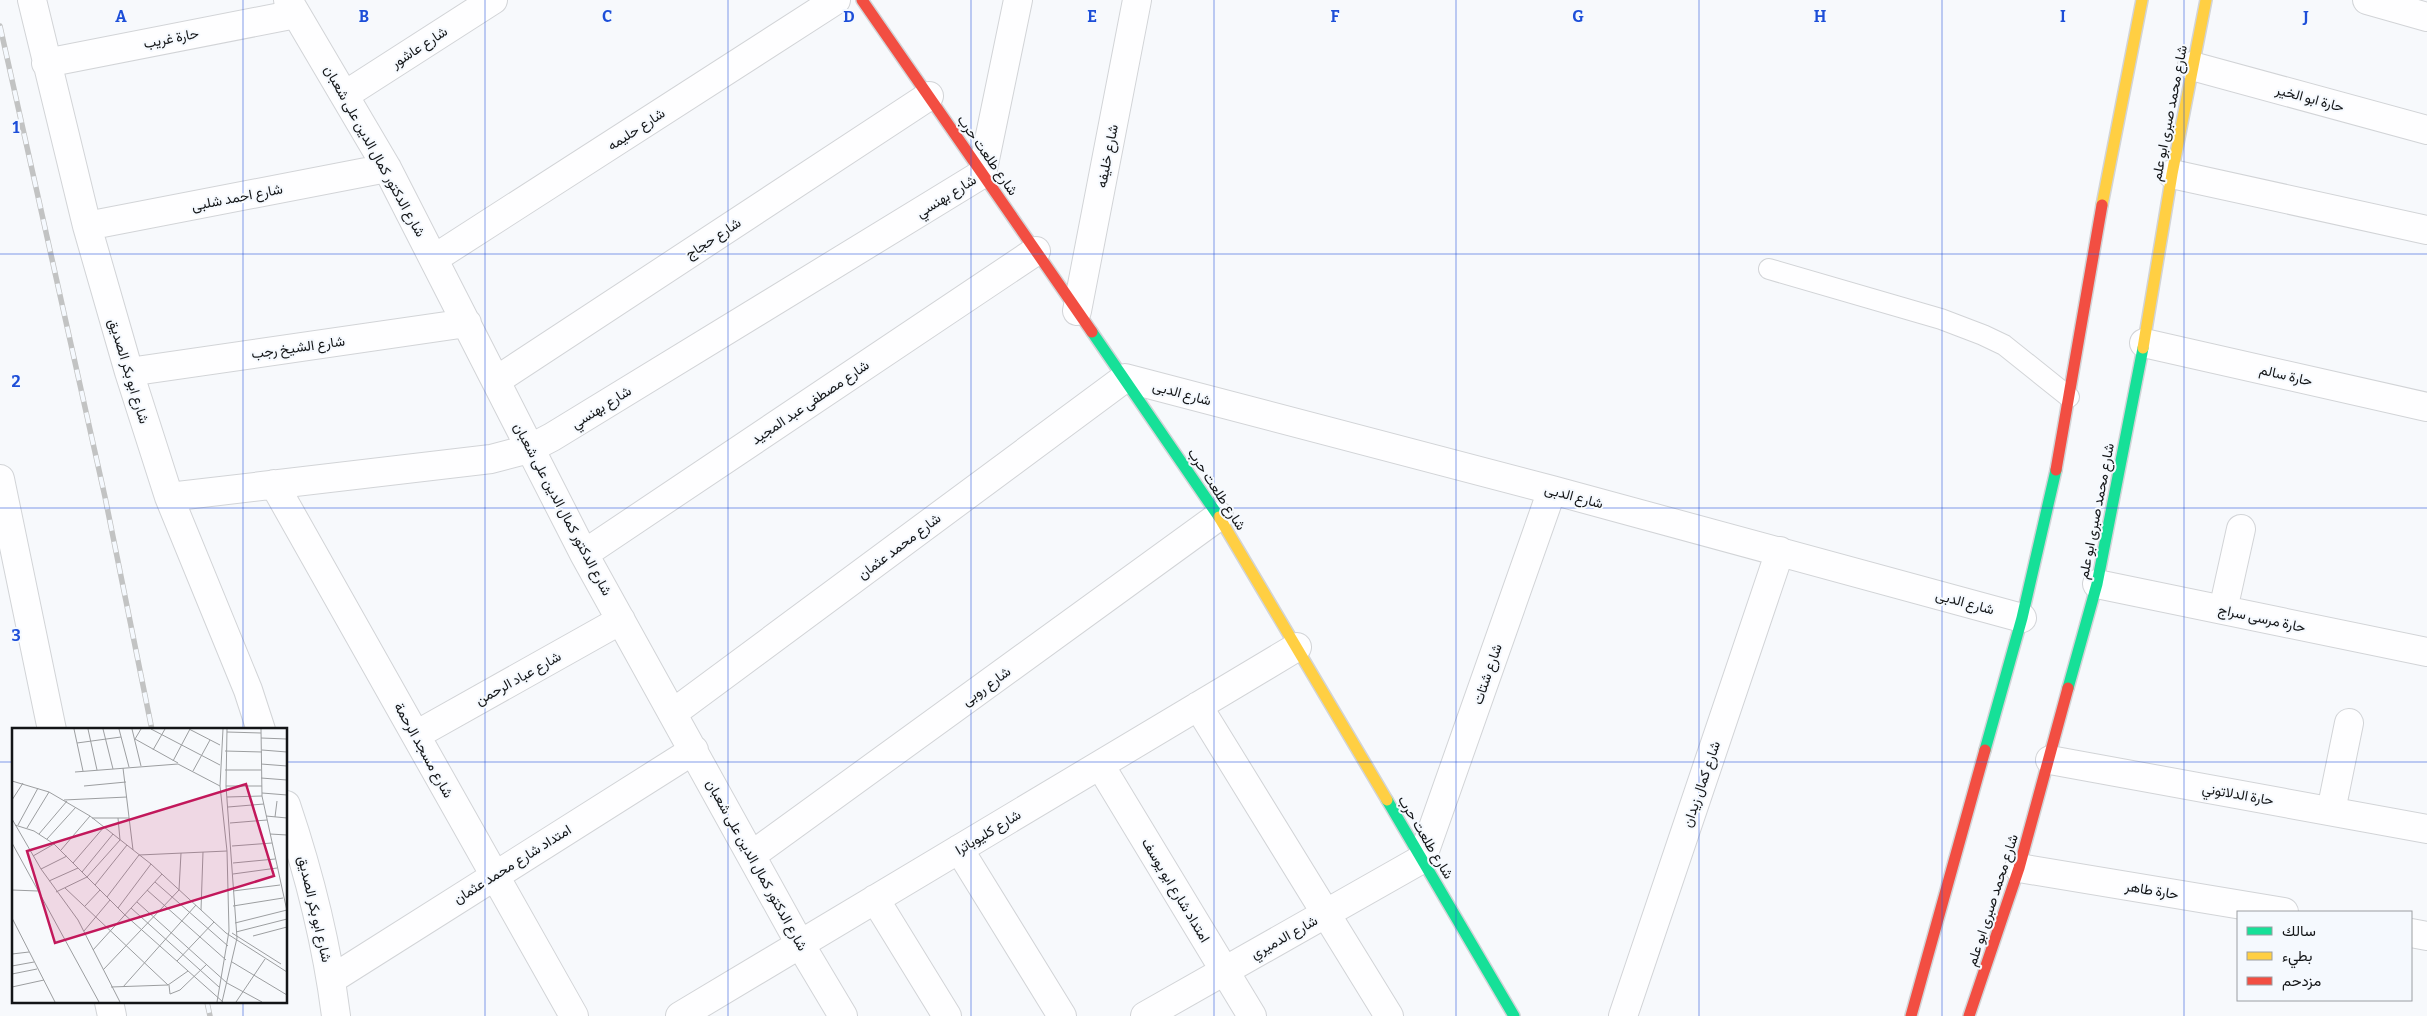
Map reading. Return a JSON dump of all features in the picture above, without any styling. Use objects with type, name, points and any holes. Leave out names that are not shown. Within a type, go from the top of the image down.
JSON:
[{"type":"street","name":"شارع ابو بكر الصديق","points":[[32,0],[87,226],[129,372],[168,497],[248,690],[260,728]]},
{"type":"street","name":"شارع عاشور","points":[[345,95],[493,0]]},
{"type":"street","name":"شارع حليمه","points":[[435,258],[836,0]]},
{"type":"street","name":"شارع طلعت حرب","points":[[862,0],[1219,516],[1514,1016]]},
{"type":"street","points":[[982,174],[1018,0]]},
{"type":"street","name":"شارع خليفه","points":[[1077,311],[1138,0]]},
{"type":"street","points":[[1911,1016],[2022,618],[2053,486],[2090,266],[2142,0]]},
{"type":"street","name":"شارع محمد صبرى ابو علم","points":[[1969,1016],[2020,868],[2097,584],[2144,343],[2172,174],[2206,0]]},
{"type":"street","points":[[2367,0],[2427,17]]},
{"type":"street","name":"حارة غريب","points":[[46,63],[292,7]]},
{"type":"street","name":"شارع الدكتور كمال الدين على شعبان","points":[[292,7],[387,168],[435,258],[497,380],[529,449],[584,554],[800,944],[844,1016]]},
{"type":"street","name":"حارة ابو الخير","points":[[2192,66],[2427,130]]},
{"type":"street","name":"شارع حجاج","points":[[497,380],[928,96]]},
{"type":"street","name":"شارع احمد شلبى","points":[[87,226],[387,168]]},
{"type":"street","name":"شارع بهنسي","points":[[168,497],[491,459],[529,449],[561,432],[982,174]]},
{"type":"street","points":[[2172,174],[2427,230]]},
{"type":"street","name":"شارع مصطفى عبد المجيد","points":[[584,554],[1036,251]]},
{"type":"street","name":"شارع الشيخ رجب","points":[[129,372],[467,323]]},
{"type":"street","name":"حارة سالم","points":[[2144,343],[2427,407]]},
{"type":"street","name":"شارع الدبى","points":[[1124,378],[1552,490],[2022,618]]},
{"type":"street","name":"شارع محمد عثمان","points":[[673,713],[1124,378]]},
{"type":"street","points":[[0,479],[52,728]]},
{"type":"street","name":"شارع مسجد الرحمة","points":[[274,484],[574,1016]]},
{"type":"street","name":"شارع شتات","points":[[1422,859],[1552,490]]},
{"type":"street","name":"شارع روبى","points":[[752,855],[1219,516]]},
{"type":"street","points":[[2223,610],[2241,529]]},
{"type":"street","name":"شارع كمال زيدان","points":[[1623,1016],[1780,551]]},
{"type":"street","name":"حارة مرسى سراج","points":[[2097,584],[2427,652]]},
{"type":"street","name":"شارع عباد الرحمن","points":[[416,735],[621,620]]},
{"type":"street","name":"شارع كليوباترا","points":[[680,1016],[1296,647]]},
{"type":"street","points":[[1198,706],[1390,1016]]},
{"type":"street","points":[[2331,811],[2349,722]]},
{"type":"street","name":"امتداد شارع محمد عثمان","points":[[332,979],[694,750]]},
{"type":"street","name":"حارة الدلاتوني","points":[[2050,760],[2427,829]]},
{"type":"street","name":"امتداد شارع ابو يوسف","points":[[1100,765],[1252,1016]]},
{"type":"street","name":"شارع ابو بكر الصديق","points":[[288,811],[302,852],[332,979],[336,1016]]},
{"type":"street","points":[[959,849],[1062,1016]]},
{"type":"street","name":"شارع الدميري","points":[[1145,1016],[1422,859]]},
{"type":"street","name":"حارة طاهر","points":[[2020,868],[2278,911]]},
{"type":"street","points":[[875,899],[947,1016]]},
{"type":"street","points":[[2412,933],[2427,936]]},
{"type":"lane","points":[[1769,269],[1963,326],[1983,334],[2004,345],[2069,396]]},
{"type":"railway","points":[[0,26],[105,497],[152,728]]},
{"type":"railway","points":[[207,1004],[210,1016]]},
{"type":"traffic: fast","points":[[1092,332],[1219,517]]},
{"type":"traffic: fast","points":[[2068,688],[2097,584],[2143,348]]},
{"type":"traffic: fast","points":[[1985,750],[2022,618],[2056,470]]},
{"type":"traffic: fast","points":[[1387,800],[1514,1016]]},
{"type":"traffic: slow","points":[[2102,205],[2142,0]]},
{"type":"traffic: slow","points":[[2143,348],[2172,174],[2206,0]]},
{"type":"traffic: slow","points":[[1219,517],[1387,800]]},
{"type":"traffic: jam","points":[[862,0],[1092,332]]},
{"type":"traffic: jam","points":[[2056,470],[2102,205]]},
{"type":"traffic: jam","points":[[1969,1016],[2019,868],[2068,688]]},
{"type":"traffic: jam","points":[[1911,1016],[1985,750]]}]
